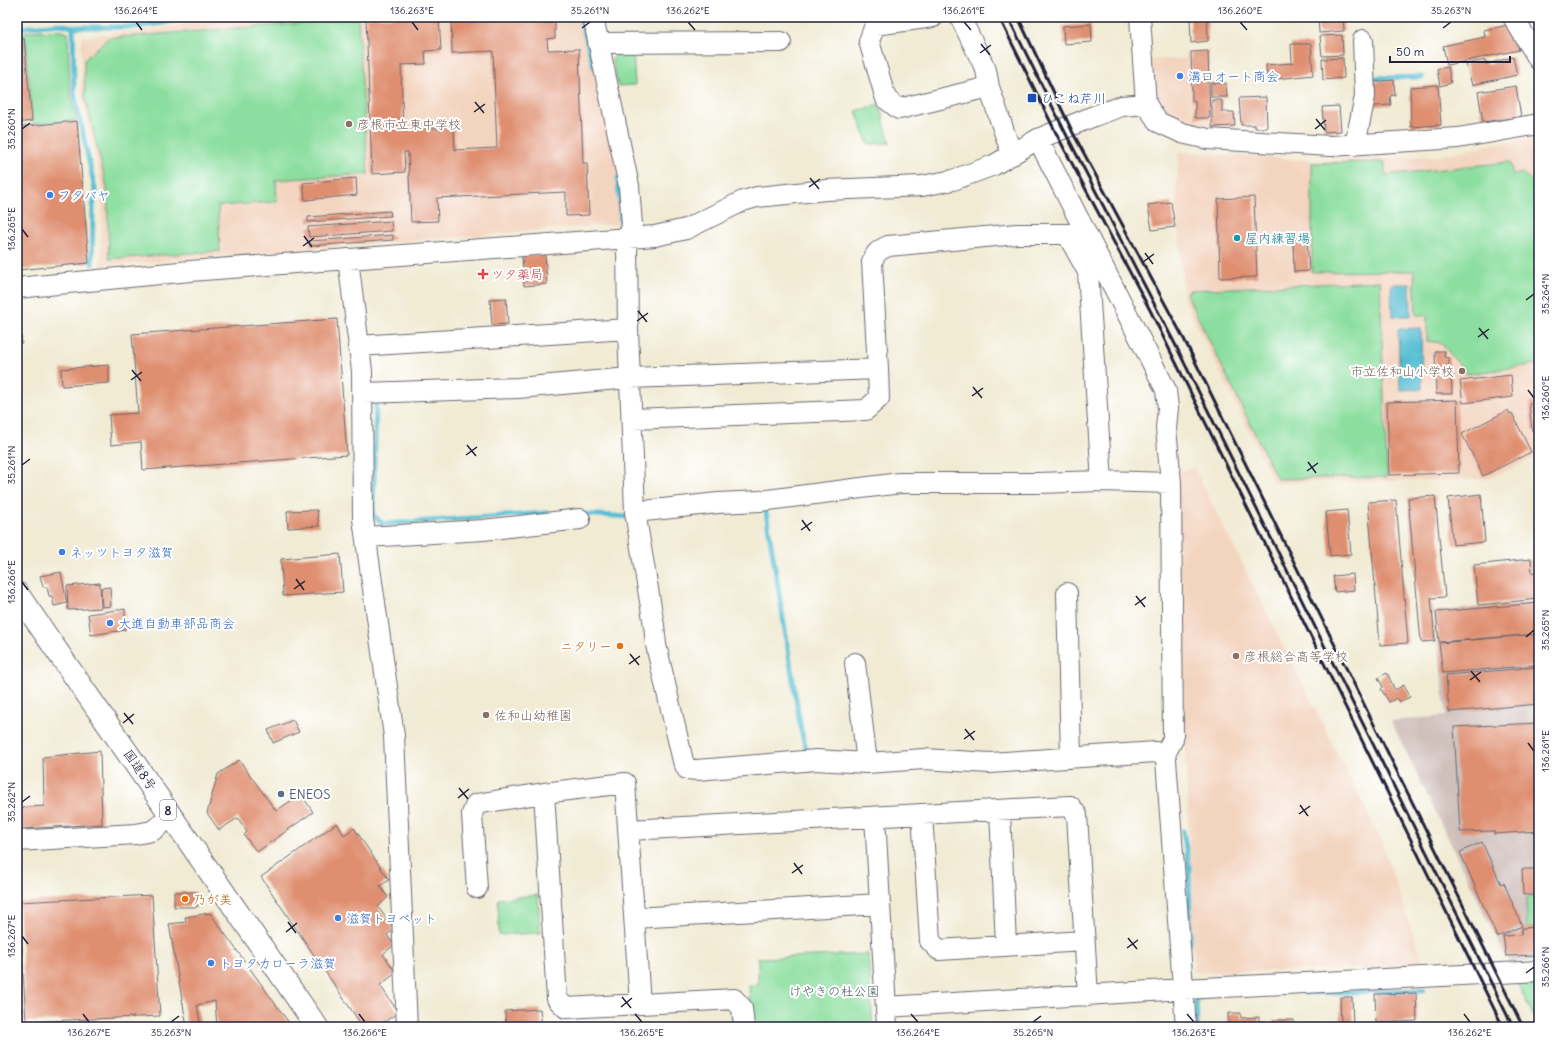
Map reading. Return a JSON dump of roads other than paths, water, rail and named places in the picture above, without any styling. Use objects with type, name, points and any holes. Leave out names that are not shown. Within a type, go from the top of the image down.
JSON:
[{"type":"highway","name":"国道8号","points":[[17,593],[317,1027]]},
{"type":"street","points":[[593,17],[629,186],[632,225],[627,244],[628,329],[635,512],[656,645],[683,762],[687,769],[697,770],[816,760],[867,763],[924,759],[990,763],[1156,752],[1164,756],[1166,760],[1186,1027]]},
{"type":"street","points":[[933,17],[875,25],[869,42],[886,99],[899,108],[989,86]]},
{"type":"street","points":[[960,17],[986,70],[989,86],[1012,155]]},
{"type":"street","points":[[1140,17],[1146,104],[1158,122],[1182,133],[1208,139],[1309,146],[1355,145],[1458,138],[1539,124]]},
{"type":"street","points":[[1513,17],[1539,60]]},
{"type":"street","points":[[1355,145],[1365,96],[1362,40]]},
{"type":"street","points":[[598,44],[781,42]]},
{"type":"street","points":[[17,288],[190,271],[656,236],[686,229],[743,201],[757,197],[826,190],[922,186],[953,180],[977,172],[1012,155],[1038,139],[1094,116],[1122,106],[1146,104]]},
{"type":"street","points":[[1038,139],[1076,232],[1088,272],[1102,481]]},
{"type":"street","points":[[632,419],[866,410],[879,398],[872,262],[874,256],[880,250],[888,246],[1017,234],[1076,232]]},
{"type":"street","points":[[1076,232],[1166,390],[1168,408],[1166,428],[1171,483],[1173,739],[1164,756]]},
{"type":"street","points":[[348,259],[363,392],[361,479],[363,519],[394,736],[407,1027]]},
{"type":"street","points":[[358,346],[628,329]]},
{"type":"street","points":[[363,392],[518,388],[629,378],[878,369]]},
{"type":"street","points":[[635,512],[718,503],[760,501],[900,483],[1037,483],[1102,481],[1171,483]]},
{"type":"street","points":[[366,537],[483,530],[580,518]]},
{"type":"street","points":[[1067,593],[1071,758]]},
{"type":"street","points":[[855,663],[867,763]]},
{"type":"street","points":[[478,888],[472,814],[476,804],[544,793],[625,783],[640,1004]]},
{"type":"street","points":[[544,793],[557,999],[566,1008],[734,999],[742,1008],[744,1027]]},
{"type":"street","points":[[629,830],[1070,806],[1077,815],[1088,996]]},
{"type":"street","points":[[1000,810],[1006,945]]},
{"type":"street","points":[[922,814],[930,941],[939,950],[1084,941]]},
{"type":"street","points":[[17,841],[136,834],[152,831],[172,816]]},
{"type":"street","points":[[875,817],[887,1027]]},
{"type":"street","points":[[634,918],[880,904]]},
{"type":"street","points":[[886,1007],[1184,989],[1539,971]]},
{"type":"water","points":[[1391,284],[1410,284],[1411,316],[1392,316]]},
{"type":"water","points":[[1421,328],[1422,389],[1400,390],[1398,329]]},
{"type":"waterway","points":[[17,28],[60,24],[73,27],[135,27],[192,17]]},
{"type":"waterway","points":[[580,17],[594,67]]},
{"type":"waterway","points":[[73,27],[74,92],[96,194],[93,206],[92,264]]},
{"type":"waterway","points":[[1372,78],[1422,77]]},
{"type":"waterway","points":[[618,178],[621,221]]},
{"type":"waterway","points":[[376,402],[373,515],[383,524],[547,513]]},
{"type":"waterway","points":[[766,512],[801,730],[807,752]]},
{"type":"waterway","points":[[583,514],[630,517]]},
{"type":"waterway","points":[[1183,831],[1189,865],[1190,943]]},
{"type":"waterway","points":[[1305,993],[1424,990]]},
{"type":"waterway","points":[[1197,1027],[1196,997],[1201,997]]},
{"type":"railway","points":[[999,17],[1059,139],[1150,310],[1503,1027]]},
{"type":"railway","points":[[1008,17],[1067,136],[1175,344],[1513,1027]]},
{"type":"railway","points":[[1018,17],[1073,133],[1184,339],[1523,1027]]},
{"type":"place","name":"溝口オート商会","points":[[1180,76]]},
{"type":"place","name":"ひこね芹川","points":[[1032,98]]},
{"type":"place","name":"彦根市立東中学校","points":[[349,124]]},
{"type":"place","name":"フタバヤ","points":[[50,195]]},
{"type":"place","name":"屋内練習場","points":[[1237,238]]},
{"type":"place","name":"ツタ薬局","points":[[483,274]]},
{"type":"place","name":"市立佐和山小学校","points":[[1462,371]]},
{"type":"place","name":"ネッツトヨタ滋賀","points":[[62,552]]},
{"type":"place","name":"大進自動車部品商会","points":[[110,623]]},
{"type":"place","name":"ニタリー","points":[[620,646]]},
{"type":"place","name":"彦根総合高等学校","points":[[1236,656]]},
{"type":"place","name":"佐和山幼稚園","points":[[486,715]]},
{"type":"place","name":"ENEOS","points":[[281,794]]},
{"type":"place","name":"乃が美","points":[[185,899]]},
{"type":"place","name":"滋賀トヨペット","points":[[338,918]]},
{"type":"place","name":"トヨタカローラ滋賀","points":[[211,963]]},
{"type":"park label","name":"けやきの杜公園","points":[[834,991]]}]
